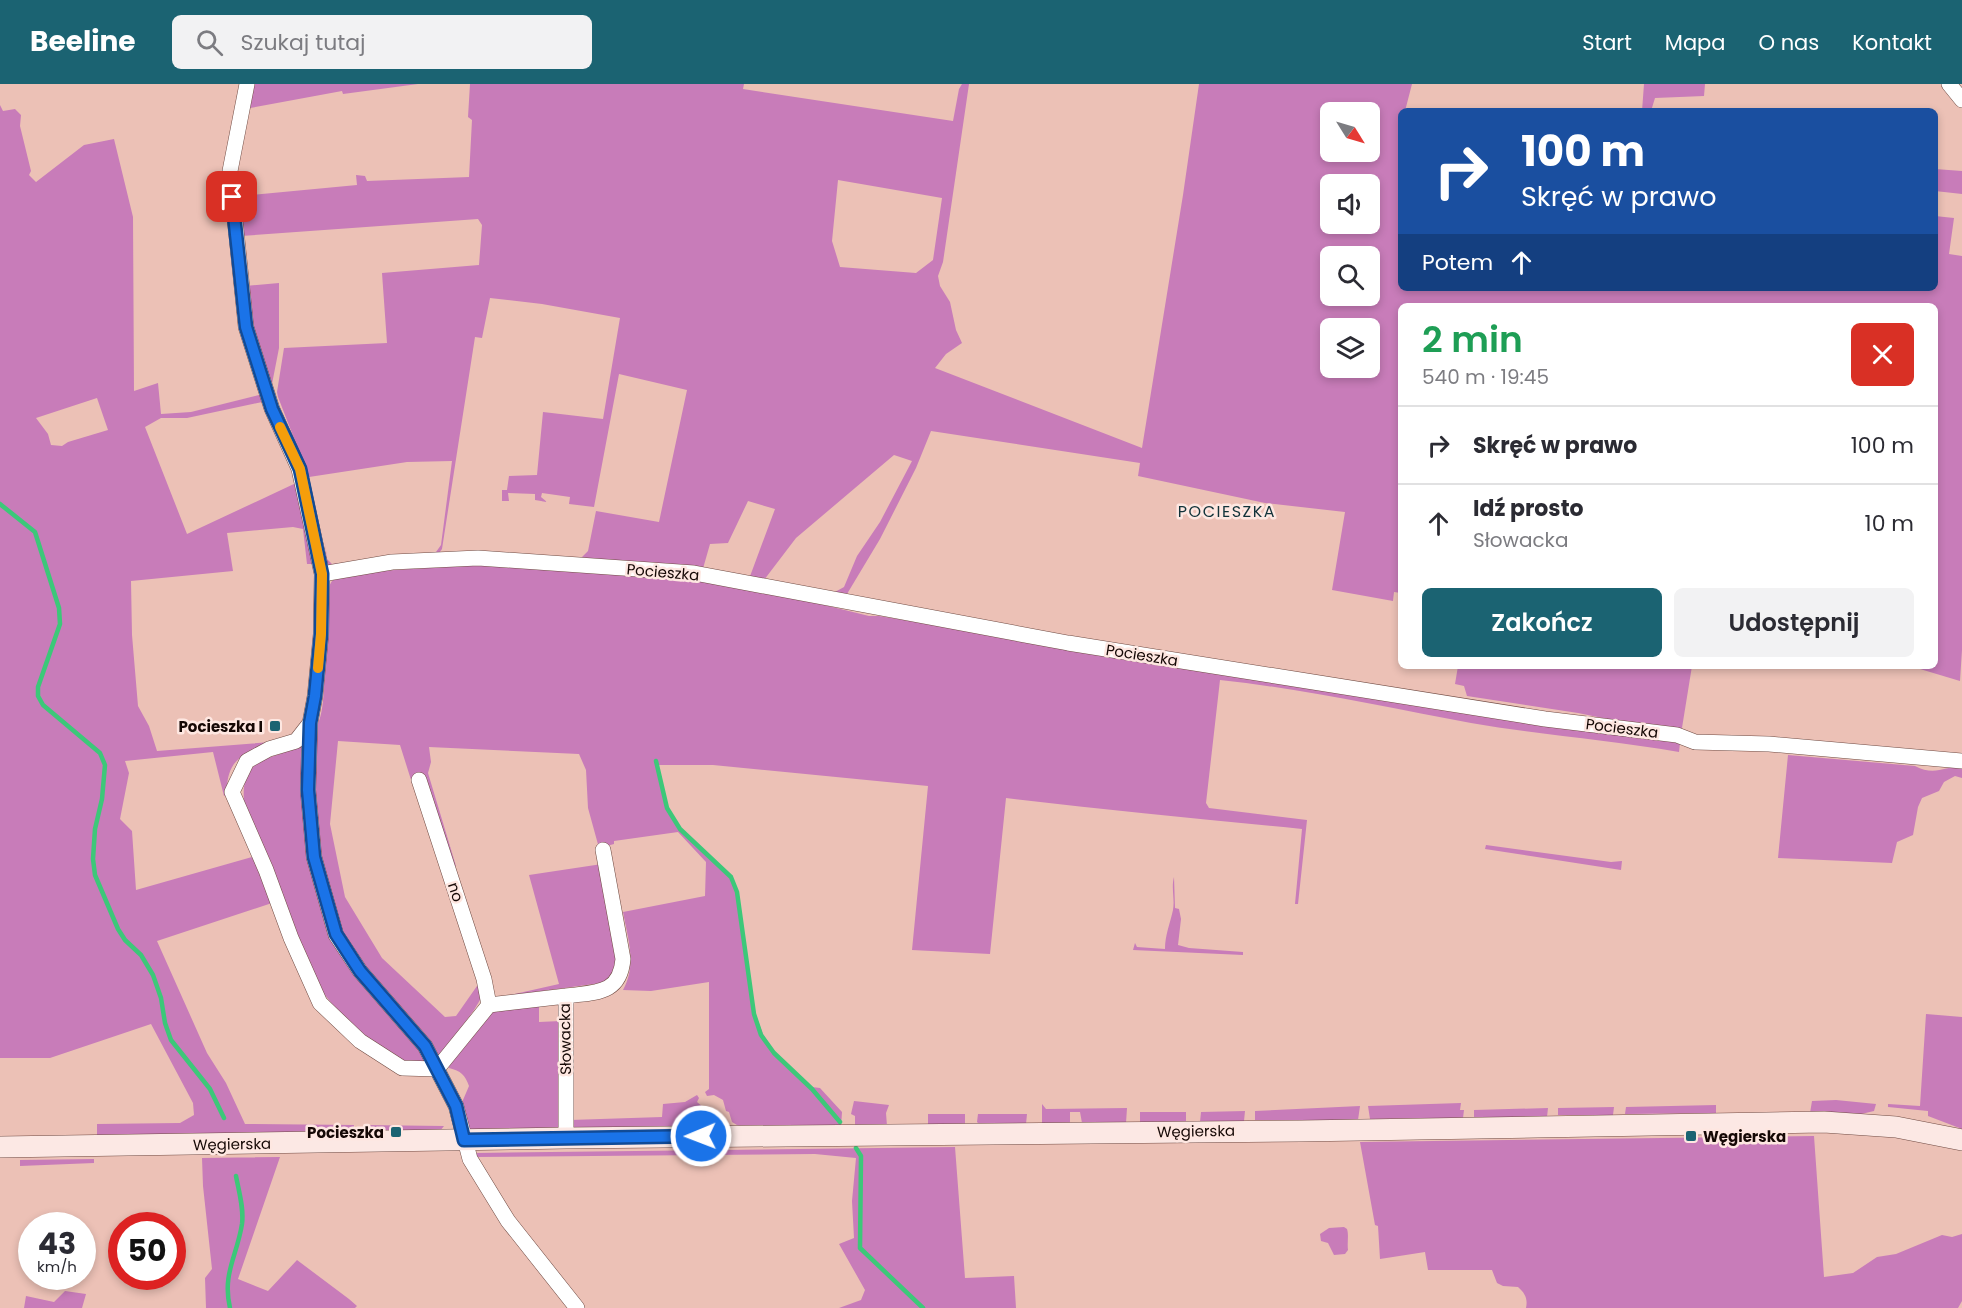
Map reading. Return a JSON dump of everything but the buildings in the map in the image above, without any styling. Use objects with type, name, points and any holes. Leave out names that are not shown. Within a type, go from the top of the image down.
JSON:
[{"type":"main road","name":"Węgierska","points":[[0,1147],[566,1138],[1301,1131],[1824,1122],[1896,1127],[1962,1140]]},
{"type":"street","points":[[247,84],[230,171],[246,327],[272,409],[300,469],[322,574],[321,634],[310,723],[308,790],[314,857],[336,934],[360,971],[425,1046],[456,1106],[470,1159],[508,1221],[577,1308]]},
{"type":"street","points":[[1949,84],[1962,100]]},
{"type":"street","name":"Pocieszka","points":[[322,574],[392,562],[478,558],[694,573],[1079,645],[1545,719],[1677,735],[1695,742],[1769,744],[1962,761]]},
{"type":"street","points":[[310,723],[296,741],[269,749],[248,761],[232,792],[320,1003],[360,1041],[402,1068],[437,1069]]},
{"type":"street","name":"no","points":[[419,780],[484,979],[489,1005]]},
{"type":"street","points":[[566,996],[611,988],[622,972],[623,959],[603,850]]},
{"type":"street","name":"Słowacka","points":[[489,1005],[566,996],[566,1138]]},
{"type":"street","points":[[437,1069],[489,1005]]},
{"type":"shaded area","points":[[254,84],[418,84],[343,94],[342,91],[250,108]]},
{"type":"shaded area","points":[[470,84],[744,84],[743,89],[953,121],[959,89],[962,84],[969,84],[943,262],[938,276],[940,286],[950,302],[956,330],[962,343],[946,354],[935,368],[1142,448],[1199,84],[1412,84],[1406,108],[1398,108],[1398,291],[1938,291],[1938,216],[1954,218],[1949,254],[1962,256],[1962,650],[1960,681],[1920,669],[1938,669],[1938,303],[1398,303],[1398,593],[1394,592],[1393,601],[1332,590],[1345,512],[1265,503],[1138,476],[1140,463],[931,431],[916,468],[880,539],[847,594],[835,592],[844,587],[857,556],[880,522],[912,461],[894,455],[796,538],[764,580],[749,579],[775,509],[748,501],[728,543],[710,544],[702,572],[581,558],[588,551],[596,511],[659,522],[687,390],[619,374],[594,507],[569,504],[570,497],[542,493],[541,497],[547,502],[535,500],[535,494],[508,493],[509,501],[502,501],[502,490],[507,490],[509,476],[537,475],[543,412],[603,419],[620,318],[542,304],[490,298],[482,338],[475,337],[442,549],[439,553],[333,567],[327,564],[325,542],[327,559],[332,564],[436,552],[441,545],[452,461],[407,462],[309,477],[277,392],[284,348],[387,343],[382,273],[479,265],[482,225],[478,219],[241,236],[240,196],[357,185],[356,175],[365,176],[367,181],[469,177],[472,120],[468,117]],"holes":[[[838,180],[942,198],[933,260],[916,273],[840,267],[832,241]]]},
{"type":"shaded area","points":[[1644,84],[1705,84],[1704,96],[1655,98],[1652,108],[1642,108]]},
{"type":"shaded area","points":[[0,105],[3,111],[15,109],[21,115],[20,126],[31,171],[29,175],[36,182],[84,145],[114,139],[133,217],[134,391],[158,383],[161,414],[191,412],[263,394],[267,401],[187,418],[161,418],[145,427],[187,534],[296,483],[316,564],[307,564],[303,529],[293,527],[227,533],[233,571],[131,581],[132,635],[138,706],[149,726],[157,751],[271,742],[252,750],[238,760],[229,773],[227,794],[224,796],[213,752],[125,761],[129,773],[120,819],[132,831],[136,890],[252,857],[272,903],[157,941],[207,1053],[226,1083],[245,1124],[354,1125],[353,1133],[97,1137],[97,1124],[180,1123],[194,1115],[193,1103],[151,1024],[50,1058],[0,1058]],"holes":[[[97,398],[108,430],[68,442],[62,446],[51,445],[48,434],[36,418]]]},
{"type":"shaded area","points":[[1938,169],[1962,171],[1962,194],[1938,191]]},
{"type":"shaded area","points":[[279,283],[279,348],[272,384],[259,356],[245,286]]},
{"type":"shaded area","points":[[534,565],[692,579],[792,597],[869,616],[1680,743],[1679,752],[1471,723],[1315,694],[1220,680],[1206,803],[1209,808],[1307,820],[1298,904],[1295,904],[1302,829],[1006,798],[990,954],[912,950],[928,786],[713,765],[658,765],[668,809],[682,830],[732,876],[738,892],[755,1013],[763,1034],[775,1052],[812,1087],[820,1088],[842,1112],[841,1127],[742,1128],[732,1122],[723,1100],[714,1095],[707,1096],[705,1092],[709,1089],[709,982],[651,991],[623,990],[630,971],[630,961],[623,912],[705,896],[706,862],[678,832],[614,841],[614,844],[599,848],[588,808],[586,770],[579,754],[429,747],[431,762],[428,773],[456,866],[452,865],[416,782],[412,783],[400,745],[338,741],[330,824],[345,897],[382,958],[445,1017],[456,1016],[480,985],[480,1000],[474,1010],[431,1069],[418,1071],[350,1026],[324,994],[303,956],[244,801],[245,783],[250,771],[258,763],[294,749],[305,741],[318,723],[323,701],[329,588],[334,580],[348,573],[458,566]]},
{"type":"shaded area","points":[[1458,669],[1692,669],[1681,734],[1578,713],[1467,696],[1464,686],[1455,684]]},
{"type":"shaded area","points":[[1788,755],[1915,766],[1928,770],[1962,766],[1962,778],[1955,776],[1944,782],[1939,791],[1922,798],[1913,835],[1897,842],[1892,863],[1778,858]]},
{"type":"shaded area","points":[[1486,845],[1611,862],[1622,861],[1621,870],[1485,849]]},
{"type":"shaded area","points":[[602,864],[621,960],[608,982],[506,996],[559,984],[529,875]]},
{"type":"shaded area","points":[[1174,877],[1175,908],[1179,909],[1181,919],[1178,945],[1189,948],[1243,952],[1243,955],[1133,950],[1135,943],[1137,947],[1165,949],[1174,902]]},
{"type":"shaded area","points":[[539,1001],[539,1022],[561,1021],[560,1129],[467,1129],[457,1114],[469,1086],[462,1074],[449,1068],[450,1060],[483,1017],[502,1008]]},
{"type":"shaded area","points":[[1926,1014],[1962,1017],[1962,1129],[1928,1116],[1928,1111],[1888,1107],[1888,1104],[1920,1106]]},
{"type":"shaded area","points":[[697,1095],[699,1098],[697,1102],[704,1108],[710,1108],[716,1112],[714,1122],[705,1128],[571,1130],[570,1120],[662,1117],[663,1104],[685,1102]]},
{"type":"shaded area","points":[[1836,1100],[1876,1104],[1874,1111],[1857,1115],[1810,1113],[1812,1101]]},
{"type":"shaded area","points":[[854,1101],[889,1105],[886,1113],[887,1126],[855,1126],[855,1116],[851,1114]]},
{"type":"shaded area","points":[[1461,1103],[1460,1110],[1464,1110],[1463,1118],[1370,1119],[1368,1106]]},
{"type":"shaded area","points":[[1042,1104],[1046,1109],[1127,1108],[1126,1123],[1082,1123],[1080,1112],[1070,1112],[1070,1123],[1042,1124]]},
{"type":"shaded area","points":[[1716,1105],[1716,1113],[1625,1114],[1626,1107]]},
{"type":"shaded area","points":[[1360,1106],[1358,1120],[1255,1120],[1255,1111]]},
{"type":"shaded area","points":[[1614,1107],[1613,1115],[1558,1115],[1558,1108]]},
{"type":"shaded area","points":[[1548,1108],[1547,1117],[1474,1117],[1474,1110]]},
{"type":"shaded area","points":[[1245,1111],[1244,1121],[1200,1122],[1201,1112]]},
{"type":"shaded area","points":[[1140,1112],[1186,1112],[1186,1122],[1140,1123]]},
{"type":"shaded area","points":[[928,1114],[965,1114],[965,1125],[928,1125]]},
{"type":"shaded area","points":[[978,1114],[1027,1114],[1026,1124],[980,1125],[977,1122]]},
{"type":"shaded area","points":[[364,1125],[444,1126],[440,1131],[364,1132]]},
{"type":"shaded area","points":[[1814,1136],[1824,1277],[1853,1273],[1877,1257],[1896,1254],[1942,1235],[1952,1237],[1962,1234],[1962,1301],[1958,1308],[1526,1308],[1526,1299],[1520,1289],[1497,1283],[1492,1270],[1428,1270],[1425,1252],[1380,1259],[1378,1226],[1375,1225],[1360,1142]]},
{"type":"shaded area","points":[[955,1147],[965,1278],[1014,1276],[1016,1308],[839,1308],[861,1300],[865,1290],[839,1244],[854,1238],[852,1201],[856,1158],[815,1154],[475,1157],[475,1153]]},
{"type":"shaded area","points":[[280,1157],[238,1279],[268,1291],[297,1260],[349,1299],[357,1306],[355,1308],[206,1308],[205,1278],[212,1269],[202,1158]]},
{"type":"shaded area","points":[[94,1159],[94,1163],[20,1166],[20,1160]]},
{"type":"shaded area","points":[[1344,1227],[1348,1231],[1348,1250],[1345,1254],[1334,1255],[1328,1243],[1321,1241],[1320,1234],[1329,1228]]},
{"type":"shaded area","points":[[65,1291],[86,1294],[82,1308],[24,1308],[26,1296],[54,1302]]},
{"type":"waterway","points":[[0,504],[35,532],[59,608],[60,624],[38,687],[38,696],[43,705],[100,753],[105,765],[102,799],[95,829],[93,859],[95,875],[118,929],[125,940],[141,955],[153,975],[171,1040],[210,1089],[224,1118]]},
{"type":"waterway","points":[[656,761],[667,808],[680,829],[731,877],[737,892],[754,1014],[761,1035],[774,1053],[812,1089],[840,1122]]},
{"type":"waterway","points":[[856,1148],[861,1156],[860,1248],[923,1308]]},
{"type":"waterway","points":[[230,1308],[229,1275],[242,1224],[241,1200],[236,1176]]},
{"type":"slow traffic","points":[[280,427],[300,469],[322,574],[318,668]]},
{"type":"place","name":"Pocieszka I","points":[[275,726]]},
{"type":"place","name":"Pocieszka","points":[[396,1132]]},
{"type":"place","name":"Węgierska","points":[[1691,1136]]},
{"type":"district","name":"POCIESZKA","points":[[1227,511]]},
{"type":"route","points":[[232,197],[246,327],[272,409],[300,469],[322,574],[321,634],[310,723],[308,790],[314,857],[336,934],[360,971],[425,1046],[456,1106],[464,1140],[701,1136]]}]
